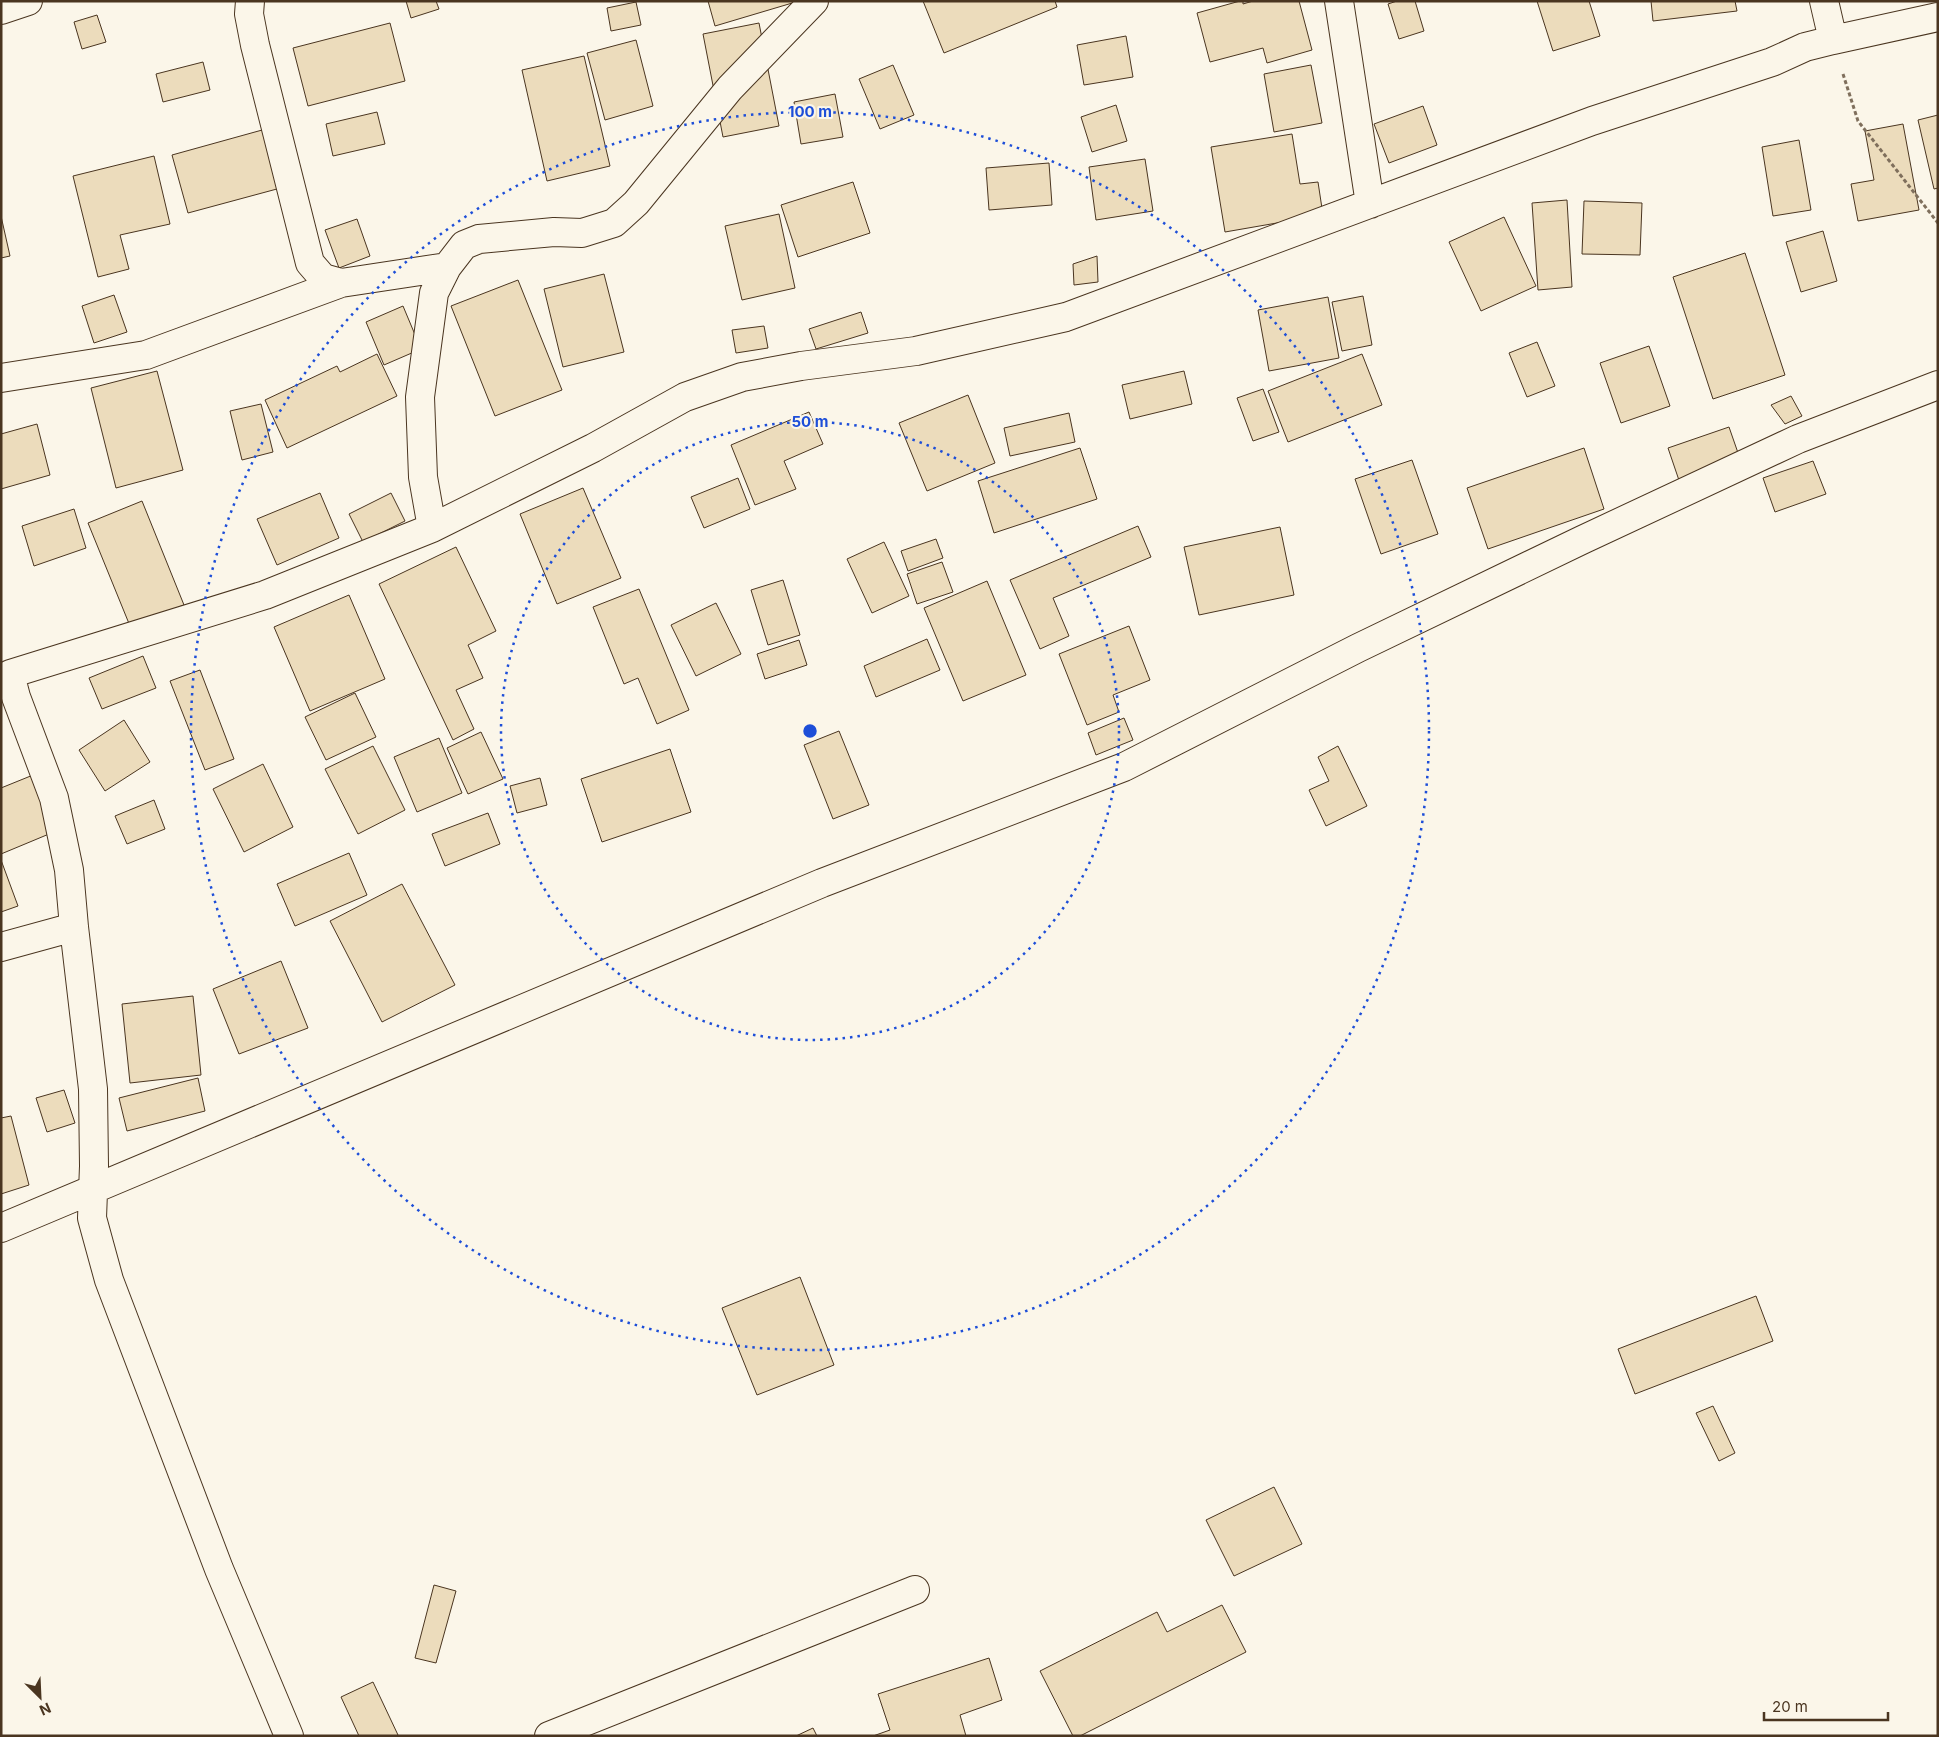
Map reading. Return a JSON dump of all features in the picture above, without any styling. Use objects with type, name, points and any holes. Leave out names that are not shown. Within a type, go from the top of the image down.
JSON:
[{"type":"street","points":[[1,10],[28,1]]},
{"type":"street","points":[[250,1],[249,14],[255,45],[310,263],[323,278],[341,282]]},
{"type":"street","points":[[432,528],[423,477],[420,397],[434,293],[447,267],[464,245],[479,240],[554,232],[582,233],[614,223],[636,203],[730,88],[814,1]]},
{"type":"street","points":[[1339,1],[1370,204]]},
{"type":"street","points":[[1824,1],[1833,40]]},
{"type":"street","points":[[289,1736],[219,1568],[109,1280],[92,1218],[93,1089],[68,870],[54,798],[6,674],[265,595],[432,528],[593,448],[684,397],[742,377],[801,366],[916,351],[1066,317],[1592,121],[1772,62],[1805,47],[1938,17]]},
{"type":"street","points":[[1,378],[146,355],[341,282],[447,267]]},
{"type":"street","points":[[1,1228],[822,883],[1124,767],[1358,648],[1582,540],[1798,439],[1938,385]]},
{"type":"street","points":[[1,947],[74,927]]},
{"type":"street","points":[[549,1736],[915,1590]]},
{"type":"path","points":[[1833,40],[1858,121],[1938,223]]},
{"type":"building","points":[[406,1],[436,1],[439,9],[411,18]]},
{"type":"building","points":[[708,1],[799,1],[715,26]]},
{"type":"building","points":[[923,1],[1055,1],[1057,7],[944,53]]},
{"type":"building","points":[[1243,1],[1243,4],[1253,1],[1299,1],[1312,50],[1267,63],[1263,48],[1210,62],[1197,13]]},
{"type":"building","points":[[1397,1],[1415,1],[1424,31],[1399,39],[1388,4]]},
{"type":"building","points":[[1537,1],[1589,1],[1600,36],[1553,51]]},
{"type":"building","points":[[1651,1],[1735,1],[1737,11],[1653,21]]},
{"type":"building","points":[[636,2],[641,25],[611,31],[607,8]]},
{"type":"building","points":[[97,15],[106,42],[82,49],[74,22]]},
{"type":"building","points":[[390,23],[405,81],[308,106],[293,48]]},
{"type":"building","points":[[759,23],[779,126],[723,137],[703,34]]},
{"type":"building","points":[[1126,36],[1133,77],[1084,85],[1077,45]]},
{"type":"building","points":[[636,40],[653,106],[605,120],[587,53]]},
{"type":"building","points":[[584,56],[610,166],[547,181],[522,70]]},
{"type":"building","points":[[203,62],[210,90],[163,102],[156,74]]},
{"type":"building","points":[[893,65],[914,115],[880,129],[859,79]]},
{"type":"building","points":[[1311,65],[1322,123],[1274,132],[1264,74]]},
{"type":"building","points":[[835,94],[843,137],[801,144],[794,102]]},
{"type":"building","points":[[1116,105],[1127,141],[1092,152],[1081,117]]},
{"type":"building","points":[[1423,106],[1437,145],[1389,163],[1374,124]]},
{"type":"building","points":[[377,112],[385,144],[333,156],[326,124]]},
{"type":"building","points":[[1938,115],[1938,188],[1934,189],[1918,120]]},
{"type":"building","points":[[1903,124],[1919,210],[1858,221],[1851,184],[1874,180],[1865,131]]},
{"type":"building","points":[[273,127],[288,186],[188,213],[172,155]]},
{"type":"building","points":[[1292,134],[1300,184],[1318,182],[1323,215],[1225,232],[1211,147]]},
{"type":"building","points":[[1799,140],[1811,210],[1773,216],[1762,147]]},
{"type":"building","points":[[154,156],[170,224],[120,235],[129,269],[98,277],[73,176]]},
{"type":"building","points":[[1145,159],[1153,211],[1096,220],[1089,167]]},
{"type":"building","points":[[1049,163],[1052,205],[989,210],[986,168]]},
{"type":"building","points":[[853,182],[870,233],[798,257],[781,205]]},
{"type":"building","points":[[1567,200],[1572,287],[1538,290],[1532,203]]},
{"type":"building","points":[[1584,201],[1642,203],[1640,255],[1582,254]]},
{"type":"building","points":[[779,214],[795,288],[742,300],[725,226]]},
{"type":"building","points":[[1,216],[10,256],[1,258]]},
{"type":"building","points":[[1504,217],[1536,286],[1481,311],[1449,242]]},
{"type":"building","points":[[357,219],[370,256],[339,268],[325,230]]},
{"type":"building","points":[[1823,231],[1837,281],[1801,292],[1786,242]]},
{"type":"building","points":[[1745,253],[1785,375],[1713,399],[1673,277]]},
{"type":"building","points":[[1097,256],[1098,282],[1074,285],[1073,264]]},
{"type":"building","points":[[604,274],[624,352],[563,367],[544,289]]},
{"type":"building","points":[[518,280],[562,390],[495,416],[451,306]]},
{"type":"building","points":[[114,295],[127,332],[94,343],[82,306]]},
{"type":"building","points":[[1363,296],[1372,345],[1342,351],[1332,302]]},
{"type":"building","points":[[1328,297],[1339,358],[1269,371],[1258,310]]},
{"type":"building","points":[[403,306],[421,349],[384,365],[366,322]]},
{"type":"building","points":[[861,312],[868,333],[816,349],[809,329]]},
{"type":"building","points":[[764,326],[768,348],[736,353],[732,330]]},
{"type":"building","points":[[1537,342],[1555,386],[1527,397],[1509,353]]},
{"type":"building","points":[[1649,346],[1670,406],[1621,423],[1600,363]]},
{"type":"building","points":[[377,354],[397,396],[287,448],[265,400],[337,366],[340,372]]},
{"type":"building","points":[[1362,354],[1382,405],[1288,442],[1268,391]]},
{"type":"building","points":[[157,371],[183,470],[116,488],[91,388]]},
{"type":"building","points":[[1184,371],[1192,404],[1130,419],[1122,385]]},
{"type":"building","points":[[1263,389],[1279,432],[1253,441],[1237,398]]},
{"type":"building","points":[[968,395],[995,463],[927,491],[899,423]]},
{"type":"building","points":[[1791,396],[1802,416],[1785,424],[1771,405]]},
{"type":"building","points":[[261,404],[273,452],[242,460],[230,411]]},
{"type":"building","points":[[809,412],[823,444],[784,461],[796,489],[755,505],[731,445]]},
{"type":"building","points":[[1069,413],[1075,442],[1010,456],[1004,428]]},
{"type":"building","points":[[37,424],[50,475],[1,489],[1,434]]},
{"type":"building","points":[[1729,427],[1745,473],[1684,495],[1668,448]]},
{"type":"building","points":[[1080,448],[1097,499],[994,533],[978,481]]},
{"type":"building","points":[[1584,448],[1604,509],[1488,549],[1467,488]]},
{"type":"building","points":[[1412,460],[1438,534],[1381,554],[1355,479]]},
{"type":"building","points":[[1813,461],[1826,494],[1775,512],[1763,478]]},
{"type":"building","points":[[738,478],[750,509],[704,528],[691,497]]},
{"type":"building","points":[[583,488],[621,578],[557,604],[520,514]]},
{"type":"building","points":[[320,493],[339,538],[277,565],[257,519]]},
{"type":"building","points":[[391,493],[405,521],[363,542],[349,514]]},
{"type":"building","points":[[142,501],[184,605],[130,626],[88,523]]},
{"type":"building","points":[[74,509],[86,548],[34,566],[22,526]]},
{"type":"building","points":[[1138,526],[1151,557],[1053,598],[1069,636],[1040,649],[1010,580]]},
{"type":"building","points":[[1280,527],[1294,595],[1199,615],[1184,547]]},
{"type":"building","points":[[936,539],[943,558],[908,571],[901,551]]},
{"type":"building","points":[[884,542],[909,596],[872,613],[847,559]]},
{"type":"building","points":[[456,547],[496,631],[468,645],[483,678],[456,690],[474,729],[453,740],[379,584]]},
{"type":"building","points":[[942,562],[953,592],[917,604],[907,574]]},
{"type":"building","points":[[783,580],[800,635],[768,645],[751,590]]},
{"type":"building","points":[[987,581],[1026,675],[963,701],[924,608]]},
{"type":"building","points":[[639,589],[689,710],[657,724],[638,678],[624,684],[593,607]]},
{"type":"building","points":[[349,595],[385,679],[310,711],[274,627]]},
{"type":"building","points":[[716,603],[741,654],[696,676],[671,625]]},
{"type":"building","points":[[1129,626],[1150,680],[1113,695],[1119,712],[1087,725],[1059,654]]},
{"type":"building","points":[[927,639],[940,670],[876,697],[864,666]]},
{"type":"building","points":[[799,640],[807,665],[765,679],[757,654]]},
{"type":"building","points":[[143,656],[156,688],[102,709],[89,678]]},
{"type":"building","points":[[200,670],[234,759],[205,770],[170,681]]},
{"type":"building","points":[[355,693],[376,737],[326,760],[305,717]]},
{"type":"building","points":[[1124,718],[1133,740],[1096,755],[1088,733]]},
{"type":"building","points":[[124,720],[150,762],[105,791],[79,750]]},
{"type":"building","points":[[839,731],[869,805],[833,819],[804,745]]},
{"type":"building","points":[[481,732],[503,779],[468,794],[447,748]]},
{"type":"building","points":[[439,738],[462,793],[417,812],[394,757]]},
{"type":"building","points":[[373,746],[405,810],[358,834],[325,769]]},
{"type":"building","points":[[1338,746],[1367,806],[1326,826],[1309,790],[1329,781],[1318,757]]},
{"type":"building","points":[[670,749],[691,812],[602,842],[581,779]]},
{"type":"building","points":[[263,764],[293,827],[244,852],[213,789]]},
{"type":"building","points":[[38,773],[61,829],[1,854],[1,788]]},
{"type":"building","points":[[540,778],[547,805],[517,813],[510,786]]},
{"type":"building","points":[[154,800],[165,829],[127,844],[115,816]]},
{"type":"building","points":[[488,813],[500,844],[445,866],[432,834]]},
{"type":"building","points":[[349,853],[367,895],[295,926],[277,884]]},
{"type":"building","points":[[1,860],[18,906],[1,912]]},
{"type":"building","points":[[402,884],[455,985],[382,1022],[330,921]]},
{"type":"building","points":[[281,961],[308,1028],[239,1054],[213,989]]},
{"type":"building","points":[[193,996],[201,1075],[130,1083],[122,1004]]},
{"type":"building","points":[[198,1078],[205,1111],[127,1131],[119,1098]]},
{"type":"building","points":[[64,1090],[75,1123],[47,1132],[36,1098]]},
{"type":"building","points":[[11,1116],[29,1185],[1,1194],[1,1118]]},
{"type":"building","points":[[800,1277],[834,1365],[757,1395],[722,1308]]},
{"type":"building","points":[[1756,1296],[1773,1341],[1635,1394],[1618,1349]]},
{"type":"building","points":[[1713,1406],[1735,1453],[1719,1461],[1696,1413]]},
{"type":"building","points":[[1274,1487],[1302,1544],[1234,1576],[1206,1520]]},
{"type":"building","points":[[434,1585],[456,1591],[436,1663],[415,1658]]},
{"type":"building","points":[[1222,1605],[1246,1652],[1080,1736],[1073,1736],[1040,1671],[1157,1612],[1167,1632]]},
{"type":"building","points":[[989,1658],[1002,1700],[960,1715],[966,1736],[873,1736],[890,1730],[878,1694]]},
{"type":"building","points":[[373,1682],[398,1735],[396,1736],[359,1736],[341,1697]]},
{"type":"building","points":[[813,1728],[817,1736],[796,1736]]}]
